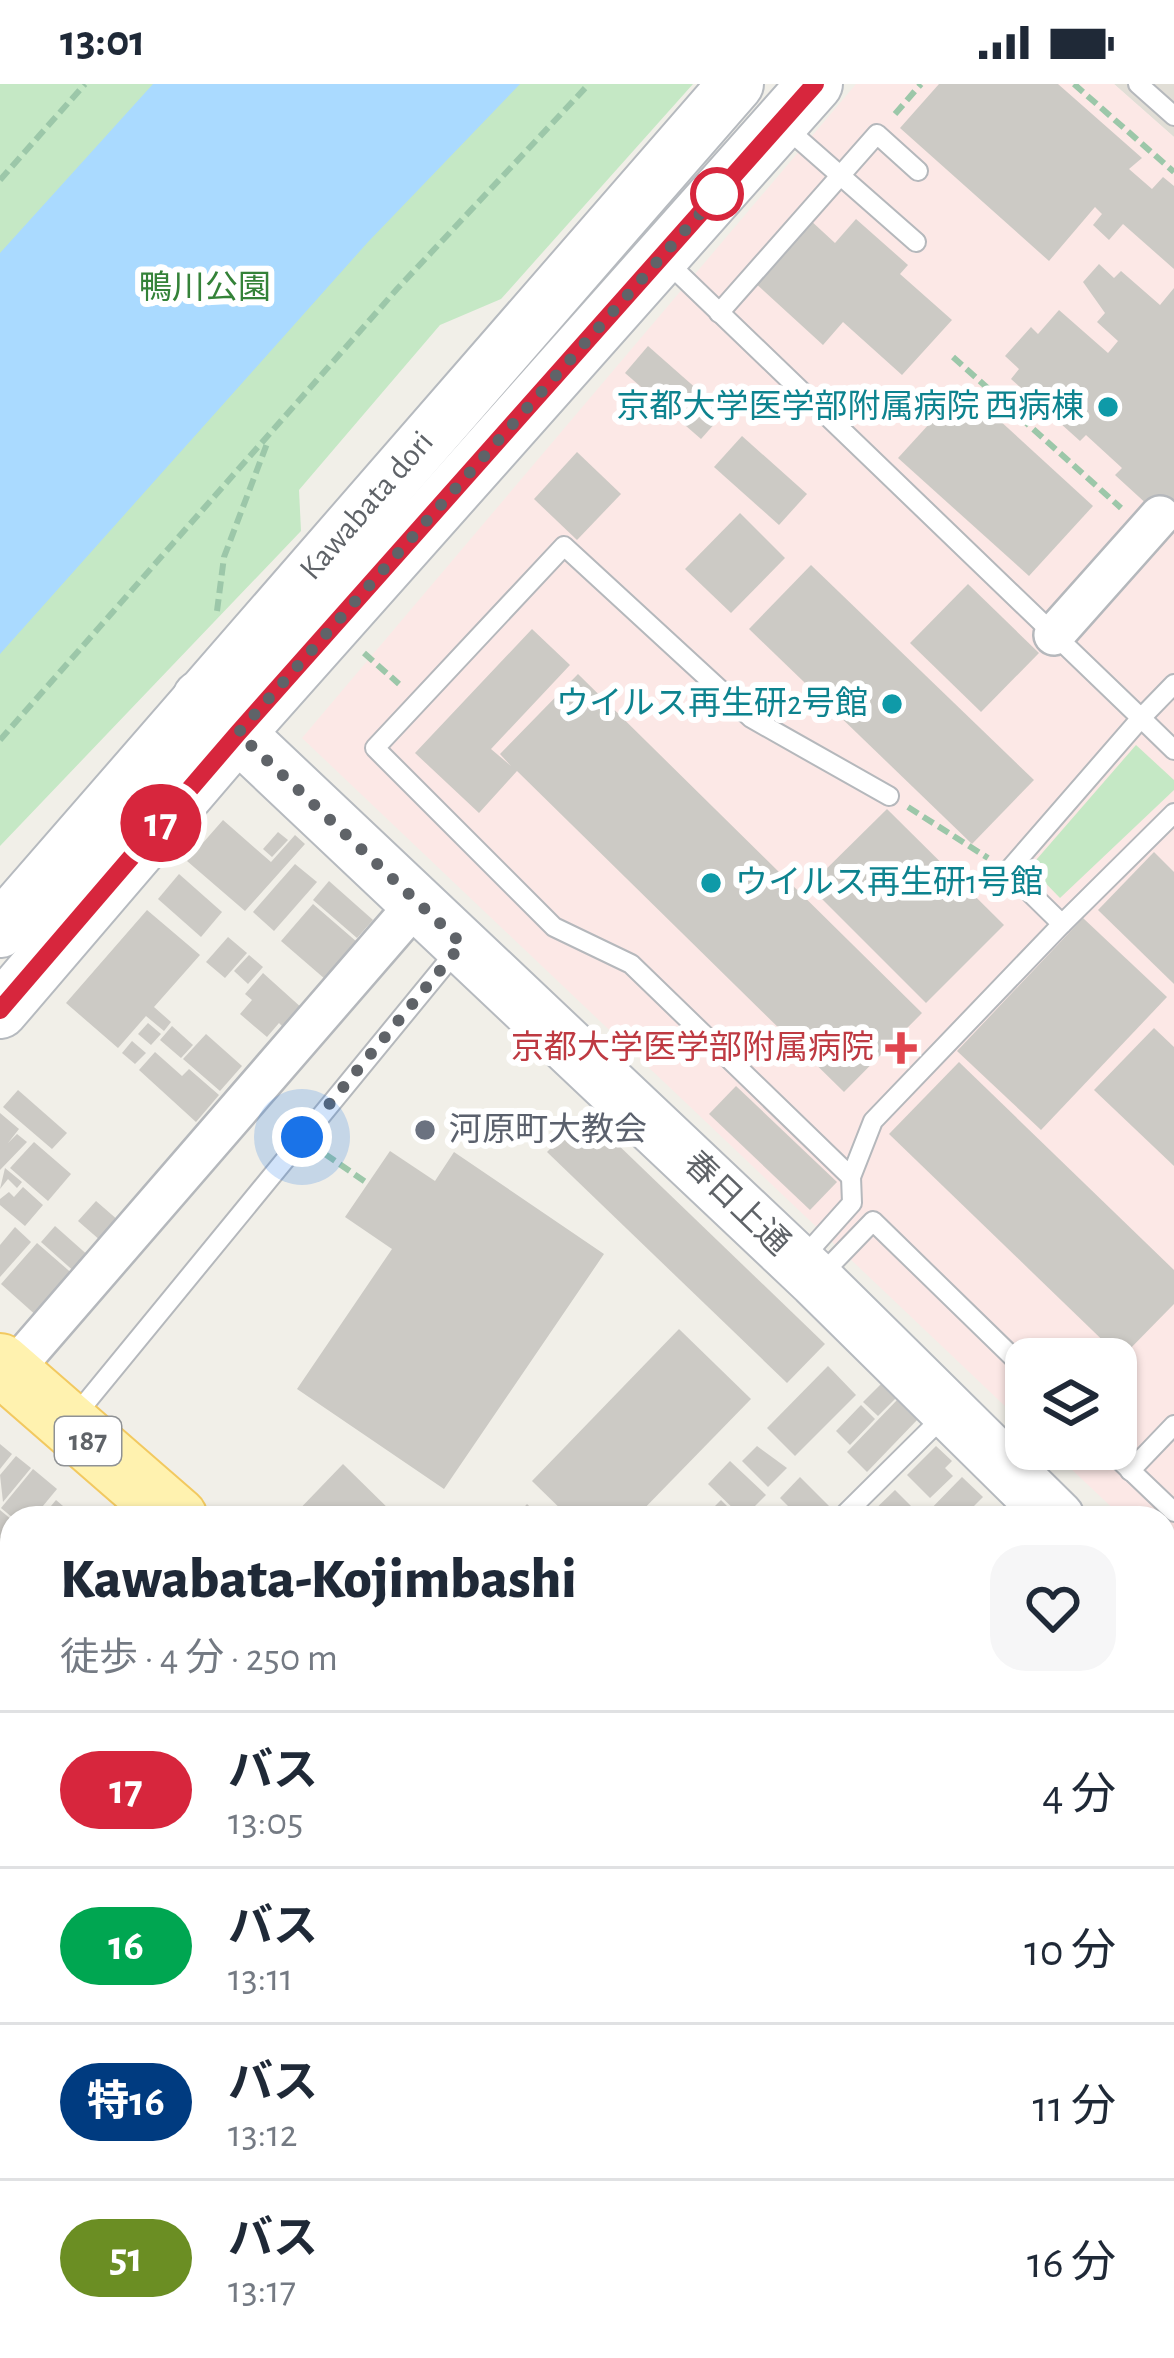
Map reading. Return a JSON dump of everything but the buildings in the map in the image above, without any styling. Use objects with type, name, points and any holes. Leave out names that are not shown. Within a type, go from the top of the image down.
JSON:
[{"type":"main road","name":"187","points":[[5,1369],[163,1506]]},
{"type":"street","name":"Kawabata dori","points":[[0,1010],[219,715],[736,84]]},
{"type":"street","name":"Kawabata dori","points":[[0,930],[219,715],[661,256],[798,103]]},
{"type":"street","points":[[1054,635],[1153,523]]},
{"type":"street","name":"春日上通","points":[[219,715],[807,1272],[1046,1506]]},
{"type":"street","points":[[5,1369],[418,903]]},
{"type":"lane","points":[[1138,84],[1174,116]]},
{"type":"lane","points":[[798,103],[841,176],[916,242]]},
{"type":"lane","points":[[719,313],[877,134],[919,171]]},
{"type":"lane","points":[[661,256],[1174,750]]},
{"type":"lane","points":[[890,796],[751,718],[564,546],[375,748],[554,927],[631,964],[851,1177],[873,1221],[1005,1350]]},
{"type":"lane","points":[[1062,924],[1008,872],[1174,684]]},
{"type":"lane","points":[[807,1272],[853,1203],[851,1177],[873,1121],[1174,813]]},
{"type":"lane","points":[[69,1424],[462,944]]},
{"type":"lane","points":[[807,1272],[873,1221]]},
{"type":"lane","points":[[853,1506],[950,1411]]},
{"type":"lane","points":[[1168,1506],[1130,1471],[1174,1425]]},
{"type":"path","points":[[0,180],[86,84]]},
{"type":"path","points":[[0,740],[589,84]]},
{"type":"path","points":[[877,134],[921,84]]},
{"type":"path","points":[[1074,84],[1174,172]]},
{"type":"path","points":[[953,357],[1153,523]]},
{"type":"path","points":[[217,618],[224,556],[272,433]]},
{"type":"path","points":[[357,646],[418,701]]},
{"type":"path","points":[[890,796],[1008,872]]},
{"type":"shaded area","name":"京都大学医学部附属病院","points":[[856,84],[1114,84],[1174,137],[1174,1506],[1110,1506],[1072,1470],[1137,1470],[1137,1338],[1005,1338],[1005,1406],[302,738]]},
{"type":"shaded area","points":[[1114,84],[1174,84],[1174,137]]},
{"type":"green space","name":"鴨川公園","points":[[0,84],[693,84],[501,299],[440,325],[299,490],[301,531],[0,846]]},
{"type":"green space","points":[[1136,745],[1174,780],[1174,790],[1060,898],[1030,867]]},
{"type":"water","points":[[153,84],[520,84],[368,242],[0,654],[0,253]]},
{"type":"bus line","name":"17","points":[[0,1010],[238,733],[815,84]]},
{"type":"place","name":"京都大学医学部附属病院 西病棟","points":[[1108,407]]},
{"type":"place","name":"ウイルス再生研2号館","points":[[892,704]]},
{"type":"place","name":"ウイルス再生研1号館","points":[[711,883]]},
{"type":"place","name":"京都大学医学部附属病院","points":[[901,1048]]},
{"type":"place","name":"河原町大教会","points":[[425,1130]]},
{"type":"route","points":[[302,1137],[462,944],[238,733],[721,190],[717,194]]}]
